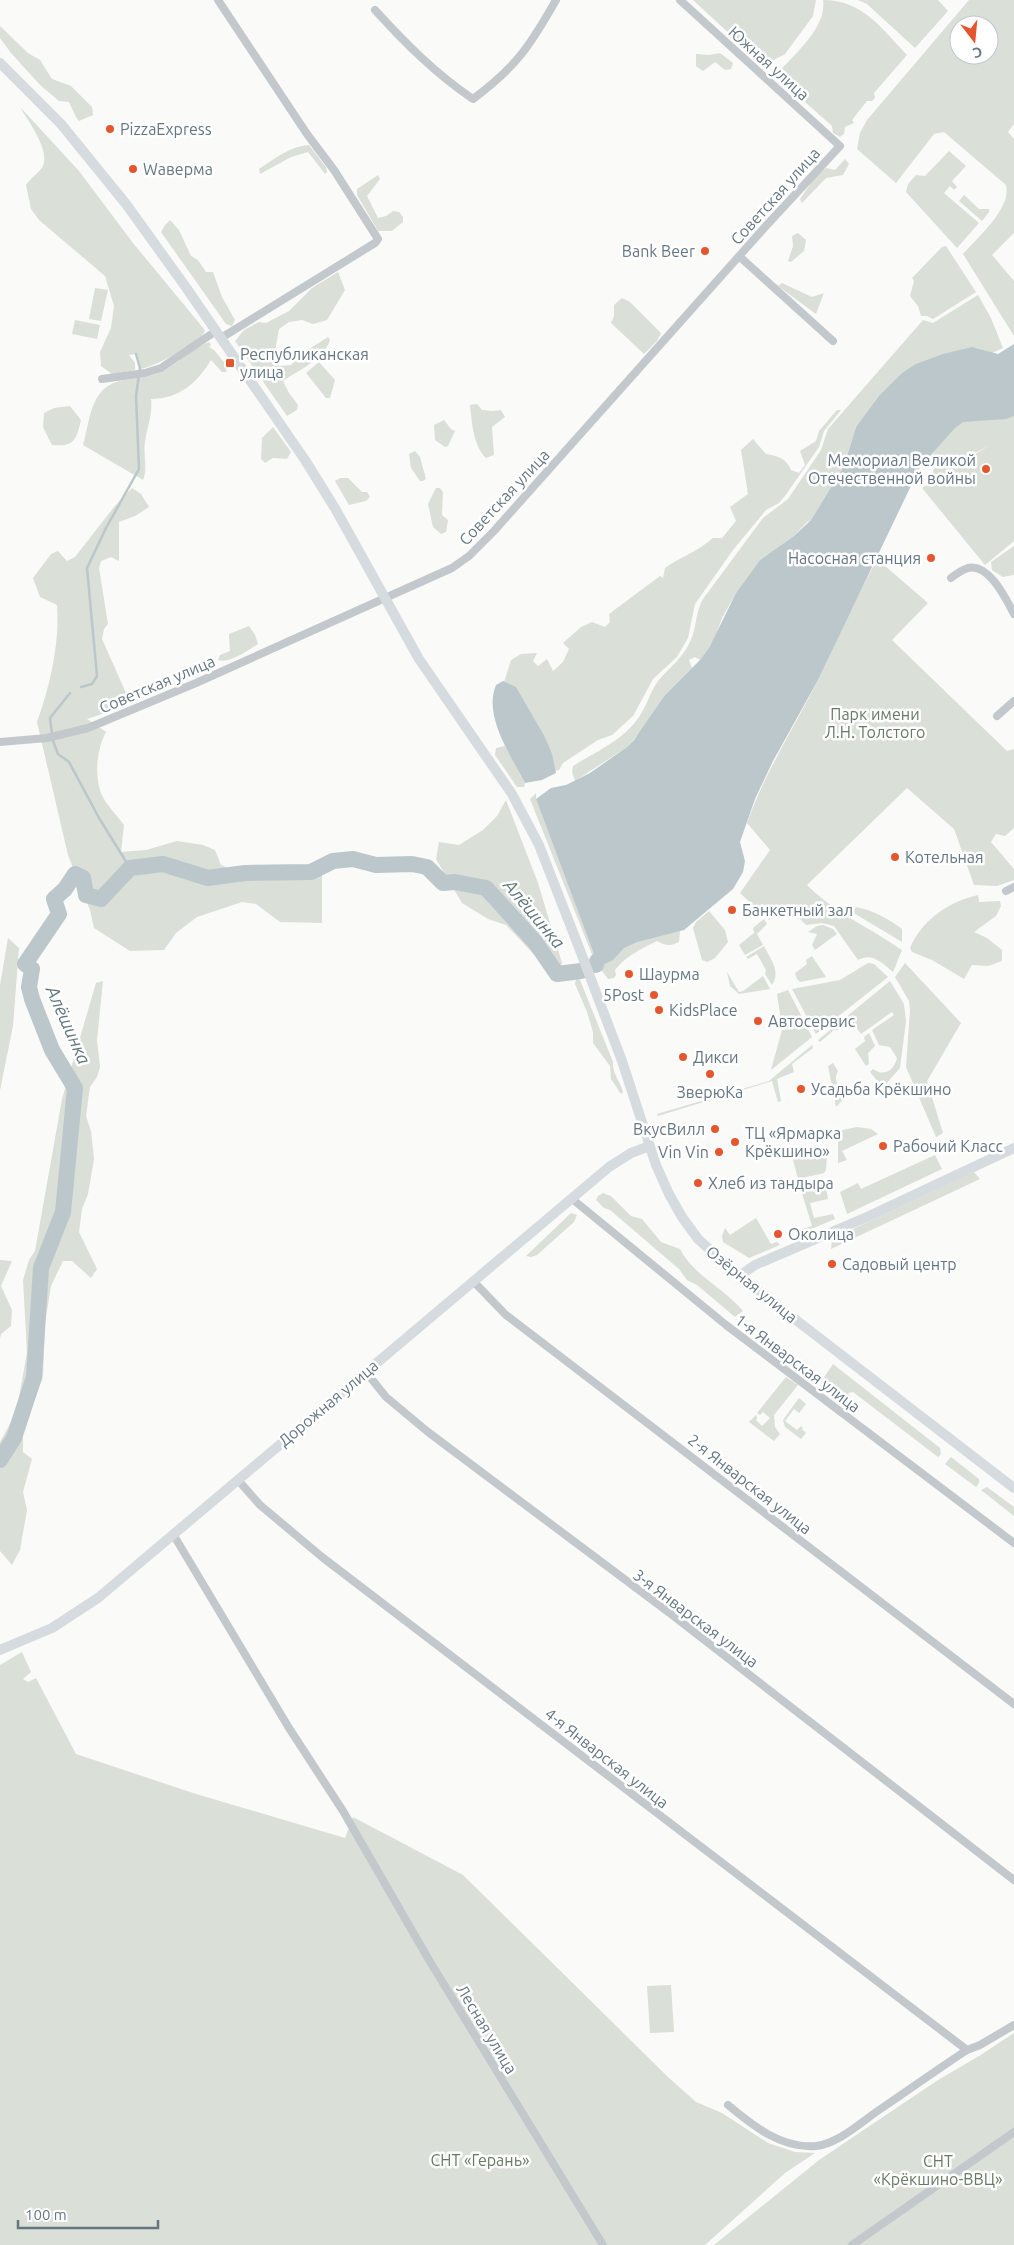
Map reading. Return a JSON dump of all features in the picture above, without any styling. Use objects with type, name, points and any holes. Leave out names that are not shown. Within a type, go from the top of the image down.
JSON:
[{"type":"main road","points":[[0,63],[67,132]]},
{"type":"main road","points":[[0,72],[67,132]]},
{"type":"main road","name":"Озёрная улица","points":[[67,132],[141,224],[323,489],[418,659],[512,794],[544,858],[612,1032],[662,1180],[682,1217],[705,1246],[739,1276],[1014,1488]]},
{"type":"main road","name":"Дорожная улица","points":[[0,1650],[31,1638],[76,1614],[238,1480],[571,1198],[619,1159],[650,1146]]},
{"type":"main road","points":[[739,1276],[756,1265],[847,1226],[1014,1148]]},
{"type":"street","points":[[102,379],[145,373],[164,366],[375,244],[378,239],[334,170],[307,134],[218,0]]},
{"type":"street","points":[[375,10],[423,60],[452,85],[474,99],[496,82],[528,48],[556,0]]},
{"type":"street","name":"Южная улица","points":[[680,0],[840,146]]},
{"type":"street","name":"Советская улица","points":[[0,742],[47,738],[85,729],[164,697],[452,568],[476,549],[738,256],[840,146]]},
{"type":"street","points":[[738,256],[833,341]]},
{"type":"street","points":[[951,578],[968,568],[976,567],[985,572],[1000,590],[1014,614]]},
{"type":"street","points":[[997,716],[1014,701]]},
{"type":"street","points":[[1006,891],[1014,887]]},
{"type":"street","name":"1-я Январская улица","points":[[571,1198],[726,1325],[1014,1543]]},
{"type":"street","name":"2-я Январская улица","points":[[473,1282],[506,1315],[1014,1704]]},
{"type":"street","name":"3-я Январская улица","points":[[366,1372],[386,1397],[428,1432],[670,1614],[1014,1880]]},
{"type":"street","name":"4-я Январская улица","points":[[238,1480],[260,1505],[322,1557],[967,2050]]},
{"type":"street","name":"Лесная улица","points":[[173,1534],[289,1728],[352,1826],[434,1969],[603,2245]]},
{"type":"street","points":[[728,2105],[774,2138],[796,2145],[816,2146],[840,2136],[967,2050],[980,2045],[1014,2025]]},
{"type":"street","points":[[852,2245],[1014,2132]]},
{"type":"green space","points":[[693,0],[816,0],[813,16],[785,54],[768,63],[759,61]]},
{"type":"green space","points":[[823,0],[837,1],[861,11],[880,26],[907,55],[874,93],[875,98],[872,101],[867,101],[852,120],[854,123],[845,127],[844,134],[840,137],[833,133],[832,126],[777,77],[777,74],[815,30],[823,10]]},
{"type":"green space","points":[[858,0],[938,0],[948,11],[915,48],[867,4]]},
{"type":"green space","points":[[969,0],[1014,0],[1014,124],[1008,132],[1014,139],[1014,233],[992,255],[1014,281],[1014,336],[963,254],[999,213],[1004,203],[1006,185],[944,132],[934,134],[896,183],[857,149],[860,133],[867,120],[949,24],[949,65],[999,65],[999,15],[956,15]]},
{"type":"green space","points":[[0,26],[28,53],[40,60],[52,79],[71,86],[92,107],[93,115],[79,121],[69,102],[59,101],[40,85],[0,38]]},
{"type":"green space","points":[[720,53],[733,63],[731,69],[725,70],[715,62],[703,71],[696,66],[696,54],[709,55]]},
{"type":"green space","points":[[20,107],[79,171],[133,243],[204,329],[205,331],[201,337],[165,360],[141,369],[137,354],[129,355],[135,363],[135,370],[112,374],[101,366],[100,352],[111,328],[114,306],[105,276],[39,220],[31,209],[26,185],[42,168],[44,154],[38,137]]},
{"type":"green space","points":[[309,145],[326,167],[327,172],[325,174],[308,152],[291,157],[260,174],[259,169],[282,154],[295,148]]},
{"type":"green space","points":[[949,151],[966,166],[952,181],[957,187],[954,190],[950,186],[944,193],[979,223],[957,248],[906,192],[908,184],[916,175],[925,176]]},
{"type":"green space","points":[[845,159],[849,164],[843,175],[826,178],[802,203],[800,199],[815,177],[826,168],[835,170]]},
{"type":"green space","points":[[378,175],[380,179],[367,196],[378,218],[386,216],[393,211],[399,212],[403,217],[403,222],[392,231],[378,231],[357,195],[357,189]]},
{"type":"green space","points":[[964,195],[979,209],[989,209],[989,212],[982,221],[959,201]]},
{"type":"green space","points":[[170,220],[179,230],[191,256],[198,260],[206,272],[213,272],[222,297],[235,320],[232,326],[226,324],[161,232]]},
{"type":"green space","points":[[798,233],[806,240],[804,251],[791,262],[788,261],[793,246],[792,236]]},
{"type":"green space","points":[[946,246],[976,292],[933,319],[921,316],[918,306],[910,296],[914,281],[912,278],[942,247]]},
{"type":"green space","points":[[338,272],[345,290],[327,320],[313,324],[302,320],[289,322],[279,329],[275,351],[279,366],[291,365],[306,351],[328,337],[330,340],[327,347],[317,358],[283,381],[298,405],[297,410],[287,416],[235,341],[244,330],[259,322],[266,323],[289,311],[312,288]]},
{"type":"green space","points":[[782,283],[812,297],[824,293],[816,314],[778,286]]},
{"type":"green space","points":[[95,288],[108,290],[101,321],[89,319]]},
{"type":"green space","points":[[978,295],[991,318],[1003,348],[992,353],[976,348],[902,373],[856,427],[844,466],[811,520],[794,536],[760,560],[736,593],[722,618],[714,640],[700,660],[695,657],[689,660],[692,668],[665,695],[642,730],[627,747],[575,781],[572,772],[573,766],[620,737],[636,721],[658,681],[687,648],[703,599],[763,518],[788,499],[821,450],[828,429],[923,320],[933,323]]},
{"type":"green space","points":[[622,298],[630,302],[661,333],[657,341],[644,354],[611,323],[614,316],[614,305]]},
{"type":"green space","points":[[75,320],[100,325],[97,339],[72,334]]},
{"type":"green space","points":[[209,342],[211,345],[209,347],[214,350],[227,366],[226,372],[222,372],[211,360],[200,376],[179,393],[151,399],[151,415],[145,442],[145,471],[143,480],[83,445],[94,404],[98,395],[105,388],[113,383],[158,373]]},
{"type":"green space","points":[[319,362],[335,380],[330,398],[326,398],[306,373]]},
{"type":"green space","points":[[477,404],[482,410],[501,410],[505,417],[492,427],[494,455],[486,458],[478,447],[473,426],[470,405]]},
{"type":"green space","points":[[70,406],[81,420],[78,433],[73,441],[66,445],[52,445],[43,427],[44,413],[54,408]]},
{"type":"green space","points":[[837,410],[841,410],[824,431],[819,447],[785,496],[779,503],[766,510],[733,550],[695,604],[688,638],[677,657],[653,679],[633,716],[612,735],[598,740],[563,763],[559,770],[555,771],[544,735],[517,689],[504,682],[511,660],[521,654],[537,653],[533,661],[538,666],[547,659],[553,671],[563,662],[569,649],[563,643],[581,627],[592,622],[605,627],[610,622],[609,614],[660,576],[663,578],[665,568],[713,538],[722,538],[736,521],[730,507],[748,494],[741,450],[753,439],[766,454],[781,458],[791,470],[799,473],[805,465],[800,451],[816,441],[819,431]]},
{"type":"green space","points":[[1014,416],[1014,541],[985,565],[922,488],[936,479],[932,475],[934,468],[939,466],[953,468],[990,445],[968,457],[954,461],[929,457],[957,425],[968,420]]},
{"type":"green space","points":[[444,420],[455,431],[448,446],[445,447],[435,440],[434,425]]},
{"type":"green space","points":[[273,427],[291,452],[287,459],[273,458],[265,463],[261,459],[262,438]]},
{"type":"green space","points":[[415,451],[420,457],[426,479],[423,481],[420,481],[411,468],[409,454]]},
{"type":"green space","points":[[340,478],[348,478],[362,492],[367,492],[370,497],[366,501],[349,505],[335,481]]},
{"type":"green space","points":[[132,488],[141,494],[149,507],[135,516],[119,522],[119,561],[111,557],[101,561],[99,568],[108,624],[104,629],[102,639],[130,702],[124,707],[87,719],[106,732],[99,754],[97,770],[99,786],[108,805],[124,825],[121,852],[146,850],[177,841],[203,845],[215,850],[221,865],[240,873],[284,873],[322,869],[322,923],[280,922],[256,904],[242,902],[197,917],[176,933],[164,950],[130,951],[94,928],[90,910],[68,855],[37,722],[53,664],[58,619],[57,605],[40,597],[33,578],[51,554],[58,551],[67,561],[75,557],[114,507]]},
{"type":"green space","points":[[436,488],[440,488],[443,492],[442,515],[448,520],[446,532],[441,534],[433,527],[428,504]]},
{"type":"green space","points":[[1014,546],[1014,575],[1003,577],[992,570],[991,562]]},
{"type":"green space","name":"Парк имени Л.Н. Толстого","points":[[877,559],[928,603],[892,640],[1007,751],[1014,749],[1014,828],[1005,836],[996,834],[991,842],[1014,869],[1014,880],[997,886],[974,885],[954,829],[907,788],[807,885],[840,912],[902,950],[893,972],[881,962],[872,958],[868,957],[858,960],[834,926],[822,923],[806,925],[790,909],[769,920],[740,893],[770,850],[747,823],[754,804],[818,680]]},
{"type":"green space","points":[[249,626],[258,644],[228,660],[218,660],[220,655],[230,651],[229,634]]},
{"type":"green space","points":[[505,746],[525,783],[524,787],[517,787],[495,755],[496,748]]},
{"type":"green space","points":[[536,793],[536,799],[596,956],[593,957],[530,799]]},
{"type":"green space","points":[[506,800],[538,883],[562,963],[558,980],[506,925],[488,919],[462,903],[436,859],[439,842],[459,845],[483,830],[497,816]]},
{"type":"green space","points":[[978,895],[979,902],[1000,901],[1001,906],[996,916],[974,932],[987,938],[1002,950],[1002,961],[988,966],[972,965],[964,979],[932,960],[912,952],[910,948],[915,938],[921,929],[937,914],[956,902]]},
{"type":"green space","points":[[856,907],[881,915],[902,929],[902,942],[852,912]]},
{"type":"green space","points":[[709,911],[725,930],[728,942],[715,958],[707,962],[702,960],[693,928],[696,922]]},
{"type":"green space","points":[[764,919],[767,924],[757,934],[763,945],[745,955],[739,945],[754,933],[753,928]]},
{"type":"green space","points":[[823,925],[833,929],[837,934],[815,950],[812,945],[817,934],[808,932],[817,926]]},
{"type":"green space","points":[[680,931],[679,942],[668,945],[657,941],[629,956],[615,970],[616,975],[614,978],[608,979],[599,967],[610,961],[628,945],[642,939]]},
{"type":"green space","points":[[8,938],[19,948],[13,1026],[0,1090],[0,985]]},
{"type":"green space","points":[[764,946],[775,970],[775,980],[772,985],[765,974],[766,970],[757,954],[748,959],[746,957]]},
{"type":"green space","points":[[812,956],[826,977],[800,982],[795,973],[807,964],[806,960]]},
{"type":"green space","points":[[868,963],[874,964],[888,977],[816,1034],[792,989],[840,980]]},
{"type":"green space","points":[[905,963],[961,1023],[927,1081],[943,1133],[936,1137],[906,1067],[909,1001],[895,977]]},
{"type":"green space","points":[[727,972],[739,992],[763,976],[770,989],[739,994],[730,986]]},
{"type":"green space","points":[[576,979],[580,980],[613,1062],[615,1073],[623,1092],[621,1094],[611,1079],[610,1066],[593,1043],[593,1032],[575,984]]},
{"type":"green space","points":[[103,981],[97,1040],[100,1067],[97,1077],[90,1087],[86,1116],[91,1131],[94,1159],[88,1194],[82,1209],[79,1232],[97,1269],[91,1278],[72,1261],[63,1261],[51,1286],[45,1323],[43,1377],[23,1431],[23,1452],[32,1459],[23,1492],[27,1510],[20,1550],[12,1565],[0,1551],[0,1442],[16,1413],[27,1353],[23,1280],[29,1260],[35,1251],[62,1099],[96,983]]},
{"type":"green space","points":[[890,981],[904,1004],[906,1021],[900,1068],[884,1086],[870,1072],[873,1069],[881,1072],[888,1071],[894,1066],[897,1058],[890,1047],[879,1045],[872,1030],[894,1015],[892,1012],[861,1034],[855,1025],[851,1023],[838,1030],[834,1030],[820,1042],[818,1040]]},
{"type":"green space","points":[[788,990],[803,1019],[791,1022],[789,1018],[781,1021],[777,994]]},
{"type":"green space","points":[[805,1023],[812,1037],[771,1070],[782,1030],[791,1029],[791,1026]]},
{"type":"green space","points":[[869,1033],[875,1046],[868,1053],[869,1064],[866,1066],[855,1049],[865,1041],[864,1037]]},
{"type":"green space","points":[[812,1045],[813,1048],[792,1064],[794,1072],[777,1079],[781,1101],[778,1102],[772,1081],[658,1116],[657,1114],[769,1081]]},
{"type":"green space","points":[[833,1063],[838,1071],[836,1079],[839,1086],[849,1086],[852,1090],[836,1107],[828,1066]]},
{"type":"green space","points":[[857,1127],[871,1129],[878,1134],[842,1151],[847,1160],[838,1163],[838,1131]]},
{"type":"green space","points":[[822,1149],[827,1153],[826,1170],[824,1173],[798,1179],[792,1156]]},
{"type":"green space","points":[[935,1155],[942,1169],[847,1214],[840,1192],[858,1183],[861,1189]]},
{"type":"green space","points":[[974,1172],[980,1179],[831,1249],[832,1239]]},
{"type":"green space","points":[[821,1184],[826,1187],[828,1199],[810,1203],[814,1218],[833,1214],[835,1219],[797,1235],[796,1231],[812,1226],[801,1190]]},
{"type":"green space","points":[[603,1193],[611,1196],[631,1216],[642,1219],[661,1242],[680,1249],[693,1267],[743,1311],[735,1317],[697,1285],[687,1280],[679,1269],[596,1200]]},
{"type":"green space","points":[[571,1213],[577,1215],[574,1222],[537,1255],[526,1256]]},
{"type":"green space","points":[[756,1218],[771,1244],[777,1242],[780,1245],[749,1258],[723,1242],[722,1236],[725,1228],[730,1235]]},
{"type":"green space","points":[[0,1260],[12,1261],[1,1286],[12,1310],[11,1326],[1,1334],[0,1339]]},
{"type":"green space","points":[[833,1364],[940,1448],[941,1454],[938,1457],[853,1392],[848,1393],[852,1399],[851,1403],[822,1384],[821,1382]]},
{"type":"green space","points":[[786,1377],[798,1385],[774,1415],[775,1427],[780,1434],[774,1441],[749,1422],[756,1415],[756,1420],[762,1426],[770,1418],[763,1412],[760,1415],[757,1413]]},
{"type":"green space","points":[[799,1398],[806,1404],[799,1413],[794,1409],[785,1421],[797,1430],[801,1426],[803,1428],[806,1433],[801,1439],[785,1427],[783,1420]]},
{"type":"green space","points":[[951,1457],[979,1479],[976,1487],[945,1464]]},
{"type":"green space","points":[[987,1487],[1014,1507],[1014,1516],[981,1490]]},
{"type":"green space","name":"СНТ «Герань»","points":[[22,1652],[31,1672],[23,1679],[28,1682],[36,1678],[76,1754],[193,1793],[345,1838],[353,1817],[463,1875],[669,2078],[696,2102],[722,2113],[768,2143],[795,2152],[815,2153],[785,2173],[705,2245],[0,2245],[0,1665]]},
{"type":"green space","points":[[671,1985],[674,2032],[650,2033],[647,1986]]},
{"type":"green space","name":"СНТ «Крёкшино-ВВЦ»","points":[[1014,2033],[1014,2245],[714,2245],[819,2160],[938,2080]]},
{"type":"shaded area","points":[[1014,344],[1014,416],[1006,419],[963,422],[955,428],[920,467],[818,680],[773,761],[755,799],[740,842],[745,861],[743,872],[733,889],[684,930],[637,942],[624,948],[613,960],[599,967],[536,799],[551,788],[566,785],[590,773],[634,740],[665,695],[700,660],[710,646],[736,593],[760,560],[794,536],[811,520],[844,466],[856,427],[879,396],[902,373],[916,364],[943,354],[972,347],[998,354]]},
{"type":"shaded area","points":[[503,681],[516,687],[544,735],[552,754],[556,773],[542,780],[525,783],[500,736],[493,710],[493,697],[496,685]]},
{"type":"waterway","points":[[81,687],[92,684],[97,676],[87,568],[106,528],[139,469],[136,396],[140,368],[136,354]]},
{"type":"waterway","points":[[52,734],[50,718],[70,693]]},
{"type":"waterway","points":[[53,741],[58,754],[69,762],[99,818],[130,868]]},
{"type":"waterway","name":"Алёшинка","points":[[0,1460],[14,1438],[34,1377],[41,1268],[63,1212],[75,1088],[52,1050],[29,987],[32,969],[25,964],[59,914],[54,899],[65,889],[75,874],[83,878],[86,895],[101,899],[130,868],[163,864],[208,878],[245,873],[311,872],[333,861],[353,859],[376,865],[412,864],[427,867],[443,883],[455,882],[486,888],[535,942],[557,974],[581,971]]},
{"type":"waterway","name":"Алёшинка","points":[[596,965],[597,961]]},
{"type":"place","name":"PizzaExpress","points":[[110,129]]},
{"type":"place","name":"Wаверма","points":[[133,169]]},
{"type":"place","name":"Bank Beer","points":[[705,251]]},
{"type":"place","name":"Республиканская улица","points":[[230,363]]},
{"type":"place","name":"Мемориал Великой Отечественной войны","points":[[986,469]]},
{"type":"place","name":"Насосная станция","points":[[931,558]]},
{"type":"place","name":"Котельная","points":[[895,857]]},
{"type":"place","name":"Банкетный зал","points":[[732,910]]},
{"type":"place","name":"Шаурма","points":[[629,974]]},
{"type":"place","name":"5Post","points":[[654,995]]},
{"type":"place","name":"KidsPlace","points":[[659,1010]]},
{"type":"place","name":"Автосервис","points":[[758,1021]]},
{"type":"place","name":"Дикси","points":[[683,1057]]},
{"type":"place","name":"ЗверюКа","points":[[710,1074]]},
{"type":"place","name":"Усадьба Крёкшино","points":[[801,1089]]},
{"type":"place","name":"ВкусВилл","points":[[715,1129]]},
{"type":"place","name":"ТЦ «Ярмарка Крёкшино»","points":[[735,1142]]},
{"type":"place","name":"Рабочий Класс","points":[[883,1146]]},
{"type":"place","name":"Vin Vin","points":[[719,1152]]},
{"type":"place","name":"Хлеб из тандыра","points":[[698,1183]]},
{"type":"place","name":"Околица","points":[[778,1234]]},
{"type":"place","name":"Садовый центр","points":[[832,1264]]}]
